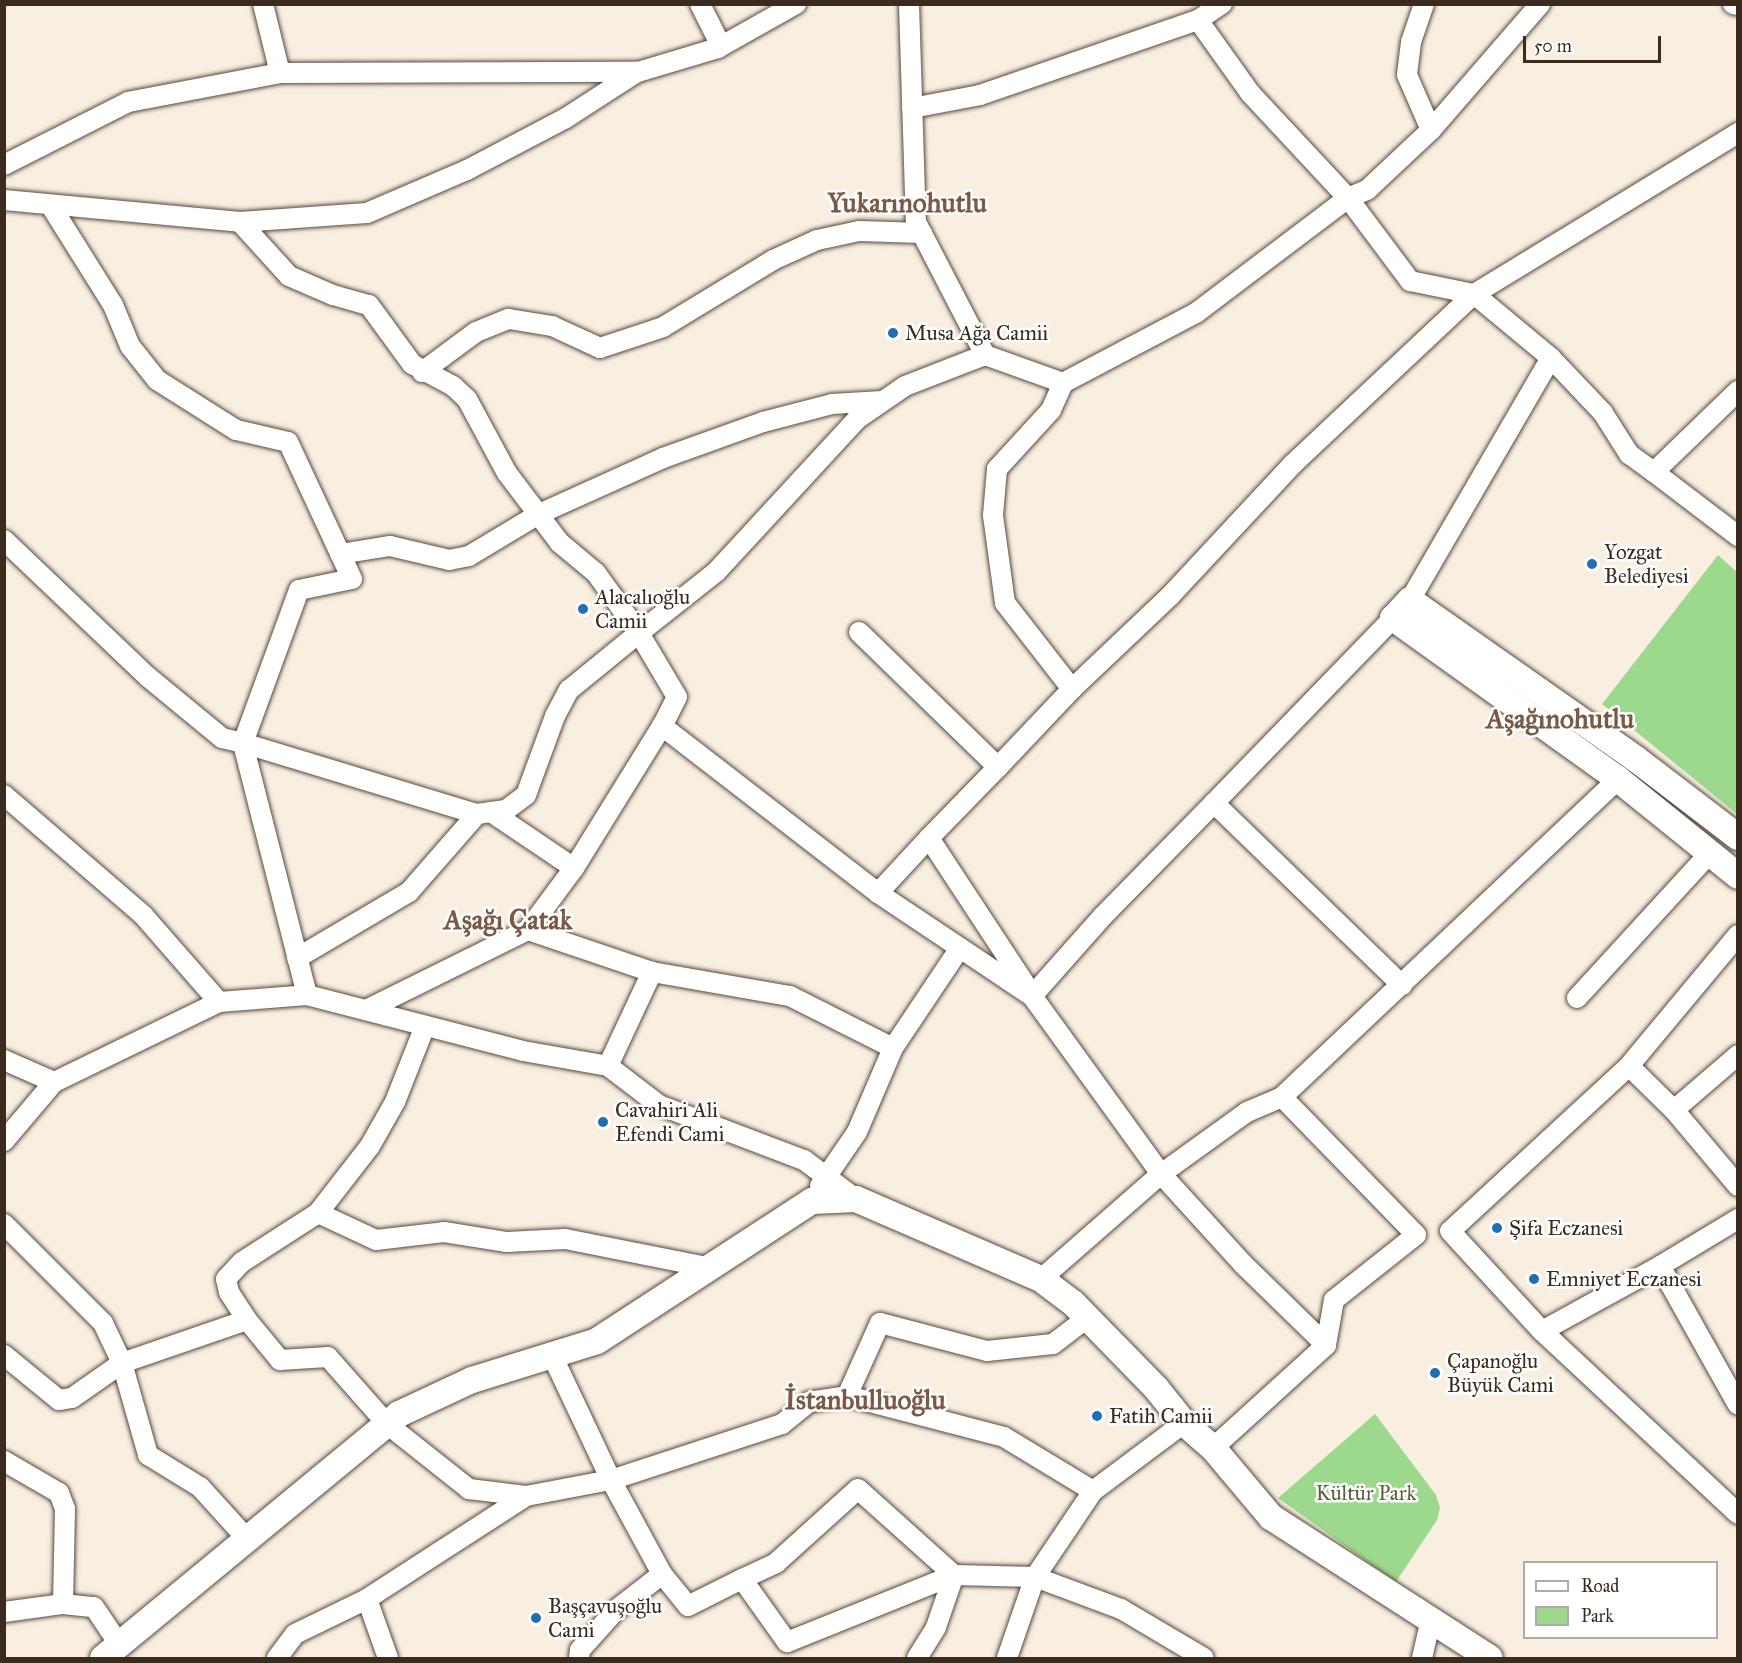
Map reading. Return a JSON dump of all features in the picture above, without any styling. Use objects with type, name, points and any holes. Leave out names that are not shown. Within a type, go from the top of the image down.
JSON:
[{"type":"street","points":[[263,4],[280,73]]},
{"type":"street","points":[[700,4],[721,46]]},
{"type":"street","points":[[4,201],[240,222],[367,213],[467,170],[566,118],[638,72],[721,46],[796,4]]},
{"type":"street","points":[[909,4],[916,222],[985,355]]},
{"type":"street","points":[[912,108],[980,95],[1198,20],[1222,4]]},
{"type":"street","points":[[1424,4],[1411,42],[1407,75],[1431,130]]},
{"type":"street","points":[[1072,689],[1005,603],[993,515],[997,469],[1051,410],[1063,383],[1196,313],[1348,198],[1367,190],[1431,130],[1540,4]]},
{"type":"street","points":[[1733,4],[1737,5]]},
{"type":"street","points":[[1198,20],[1250,93],[1348,198],[1410,281],[1474,294],[1551,358],[1603,413],[1629,454],[1737,536]]},
{"type":"street","points":[[4,165],[128,102],[280,73],[638,72]]},
{"type":"street","points":[[878,893],[1072,689],[1170,595],[1293,464],[1474,294],[1737,133]]},
{"type":"street","points":[[51,206],[114,305],[130,346],[156,380],[236,430],[288,442],[352,579],[299,590],[243,743],[307,995]]},
{"type":"street","points":[[240,222],[289,276],[333,295],[369,305],[396,344],[422,372],[438,376],[467,399],[507,473],[560,543],[596,573],[639,633],[677,697],[662,726],[574,868],[528,930],[366,1010]]},
{"type":"street","points":[[422,372],[476,332],[509,319],[552,326],[600,348],[663,327],[773,260],[817,240],[858,231],[922,233]]},
{"type":"street","points":[[297,957],[409,892],[484,813],[506,810],[526,795],[555,716],[569,690],[716,572],[857,419],[905,386],[985,355],[1063,383]]},
{"type":"street","points":[[1032,996],[1103,916],[1401,609],[1551,358]]},
{"type":"street","points":[[1654,472],[1737,391]]},
{"type":"street","points":[[340,554],[390,546],[449,560],[469,556],[539,514],[663,458],[763,422],[832,404],[884,401]]},
{"type":"street","points":[[4,540],[148,677],[222,738],[484,813],[574,868]]},
{"type":"street","points":[[1401,609],[1618,779],[1737,876]]},
{"type":"street","points":[[1401,609],[1636,759],[1737,837]]},
{"type":"street","points":[[859,632],[998,767]]},
{"type":"street","points":[[662,726],[878,893],[1032,996]]},
{"type":"street","points":[[1041,1279],[1161,1174],[1247,1112],[1282,1097],[1402,986],[1618,779]]},
{"type":"street","points":[[4,795],[143,915],[219,1002]]},
{"type":"street","points":[[1214,803],[1402,986]]},
{"type":"street","points":[[928,838],[1032,996],[1161,1174],[1243,1264],[1326,1345]]},
{"type":"street","points":[[1577,998],[1710,853]]},
{"type":"street","points":[[528,930],[652,972],[790,996],[894,1048]]},
{"type":"street","points":[[1214,1448],[1326,1345],[1334,1300],[1416,1235],[1450,1231],[1629,1066],[1737,935]]},
{"type":"street","points":[[812,1202],[825,1175],[857,1132],[894,1048],[960,948]]},
{"type":"street","points":[[608,1066],[652,972]]},
{"type":"street","points":[[4,1141],[54,1082],[219,1002],[307,995],[523,1051],[608,1066],[659,1105],[804,1160],[856,1199],[1041,1279],[1087,1318],[1156,1388],[1184,1423],[1214,1448],[1271,1517],[1490,1659]]},
{"type":"street","points":[[425,1026],[395,1102],[370,1146],[318,1213],[242,1263],[226,1279],[229,1292],[247,1320],[280,1360],[328,1357],[387,1424],[469,1489],[526,1496],[611,1480],[782,1424],[809,1402],[847,1396],[1004,1437],[1093,1491]]},
{"type":"street","points":[[1674,1110],[1737,1055]]},
{"type":"street","points":[[4,1060],[54,1082]]},
{"type":"street","points":[[1629,1066],[1674,1110],[1737,1186]]},
{"type":"street","points":[[1282,1097],[1416,1235]]},
{"type":"street","points":[[4,1612],[63,1604],[94,1607],[110,1655],[399,1414],[472,1380],[597,1341],[812,1202],[856,1199]]},
{"type":"street","points":[[318,1213],[376,1240],[444,1232],[507,1242],[565,1239],[711,1268]]},
{"type":"street","points":[[1542,1331],[1660,1266],[1737,1219]]},
{"type":"street","points":[[4,1224],[103,1323],[122,1363],[148,1455],[200,1487],[248,1540]]},
{"type":"street","points":[[1450,1231],[1542,1331],[1737,1514]]},
{"type":"street","points":[[1660,1266],[1737,1405]]},
{"type":"street","points":[[847,1396],[880,1323],[987,1351],[1053,1344],[1087,1318]]},
{"type":"street","points":[[4,1355],[59,1400],[72,1398],[122,1363],[247,1320]]},
{"type":"street","points":[[552,1355],[611,1480],[662,1574],[688,1606],[776,1563],[858,1489],[954,1575]]},
{"type":"street","points":[[1007,1659],[1035,1576],[1093,1491],[1184,1423]]},
{"type":"street","points":[[4,1461],[59,1493],[65,1509],[63,1604]]},
{"type":"street","points":[[277,1659],[295,1634],[367,1599],[526,1496]]},
{"type":"street","points":[[579,1659],[580,1650],[616,1610],[662,1574]]},
{"type":"street","points":[[742,1579],[787,1642],[954,1575],[1035,1576],[1121,1609],[1204,1659]]},
{"type":"street","points":[[917,1659],[936,1627],[954,1575]]},
{"type":"street","points":[[367,1599],[388,1659]]},
{"type":"street","points":[[1422,1659],[1430,1622]]},
{"type":"green space","points":[[1718,555],[1737,572],[1737,814],[1602,704]]},
{"type":"green space","name":"Kültür Park","points":[[1375,1414],[1436,1495],[1440,1508],[1437,1520],[1396,1582],[1278,1498]]},
{"type":"place","name":"Musa Ağa Camii","points":[[893,333]]},
{"type":"place","name":"Yozgat Belediyesi","points":[[1592,564]]},
{"type":"place","name":"Alacalıoğlu Camii","points":[[583,609]]},
{"type":"place","name":"Cavahiri Ali Efendi Cami","points":[[603,1122]]},
{"type":"place","name":"Şifa Eczanesi","points":[[1497,1228]]},
{"type":"place","name":"Emniyet Eczanesi","points":[[1534,1279]]},
{"type":"place","name":"Çapanoğlu Büyük Cami","points":[[1435,1373]]},
{"type":"place","name":"Fatih Camii","points":[[1097,1416]]},
{"type":"place","name":"Başçavuşoğlu Cami","points":[[536,1618]]},
{"type":"district","name":"Yukarınohutlu","points":[[907,203]]},
{"type":"district","name":"Aşağınohutlu","points":[[1560,719]]},
{"type":"district","name":"Aşağı Çatak","points":[[508,920]]},
{"type":"district","name":"İstanbulluoğlu","points":[[865,1400]]}]
